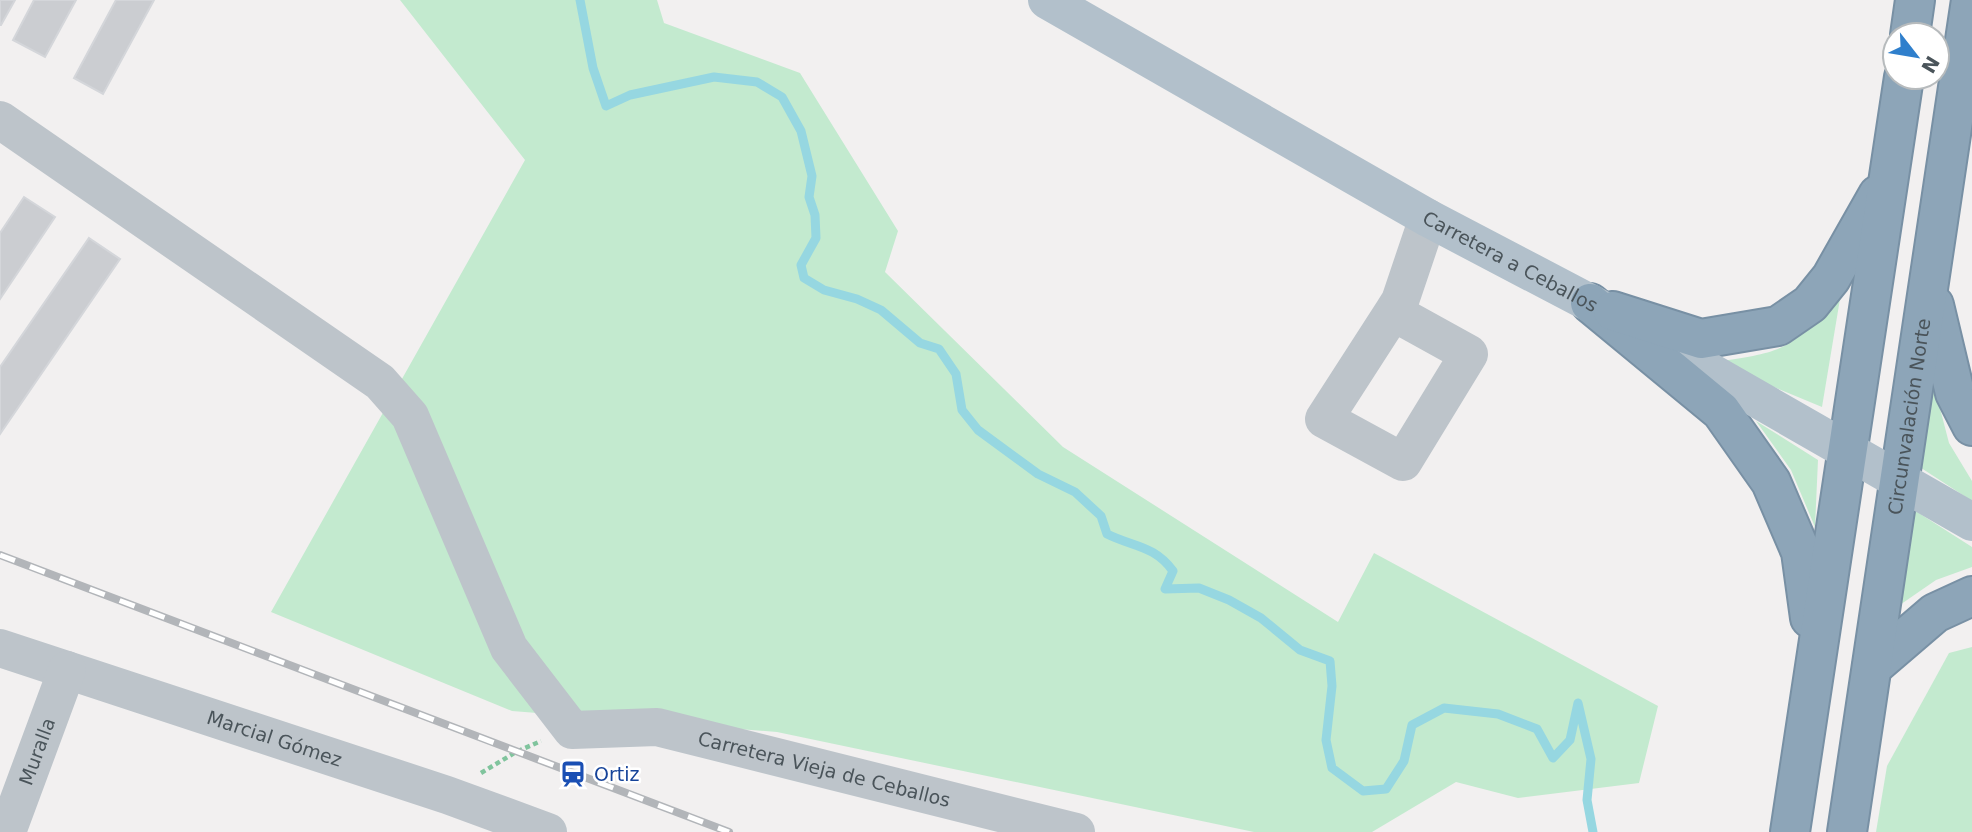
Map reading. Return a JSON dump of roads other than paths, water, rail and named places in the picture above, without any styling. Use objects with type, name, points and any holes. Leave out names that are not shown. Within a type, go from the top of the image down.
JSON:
[{"type":"highway","points":[[1912,21],[1915,0]]},
{"type":"highway","name":"Circunvalación Norte","points":[[1847,832],[1971,0]]},
{"type":"highway","points":[[1790,832],[1901,91]]},
{"type":"highway","points":[[1590,303],[1701,339],[1778,326],[1810,304],[1831,278],[1888,178]]},
{"type":"highway","points":[[1929,283],[1955,393],[1972,426]]},
{"type":"highway","points":[[1590,303],[1721,411],[1771,482],[1801,552],[1816,662]]},
{"type":"highway","points":[[1872,667],[1935,613],[1972,596]]},
{"type":"main road","name":"Carretera a Ceballos","points":[[1048,0],[1428,218],[1590,303],[1972,522]]},
{"type":"street","name":"Carretera Vieja de Ceballos","points":[[0,120],[380,382],[410,416],[509,648],[572,730],[657,727],[1076,832]]},
{"type":"street","points":[[1393,312],[1400,300],[1428,218]]},
{"type":"street","name":"Marcial Gómez","points":[[0,648],[447,795],[495,822],[548,832]]},
{"type":"street","name":"Muralla","points":[[7,832],[67,670]]},
{"type":"waterway","points":[[580,0],[593,68],[606,106],[630,95],[714,77],[757,82],[782,97],[801,131],[812,176],[809,197],[815,215],[816,238],[801,265],[804,278],[824,290],[857,299],[881,310],[920,343],[939,349],[956,374],[962,410],[978,430],[1038,474],[1075,492],[1101,516],[1107,534],[1151,551],[1166,562],[1173,571],[1165,589],[1199,588],[1229,600],[1261,618],[1300,650],[1330,661],[1332,686],[1326,740],[1332,768],[1363,791],[1386,789],[1404,761],[1412,725],[1444,708],[1498,714],[1537,729],[1553,758],[1570,740],[1578,703],[1591,759],[1587,800],[1593,832]]},
{"type":"railway","points":[[0,555],[729,832]]},
{"type":"place","name":"Ortiz","points":[[573,774]]}]
